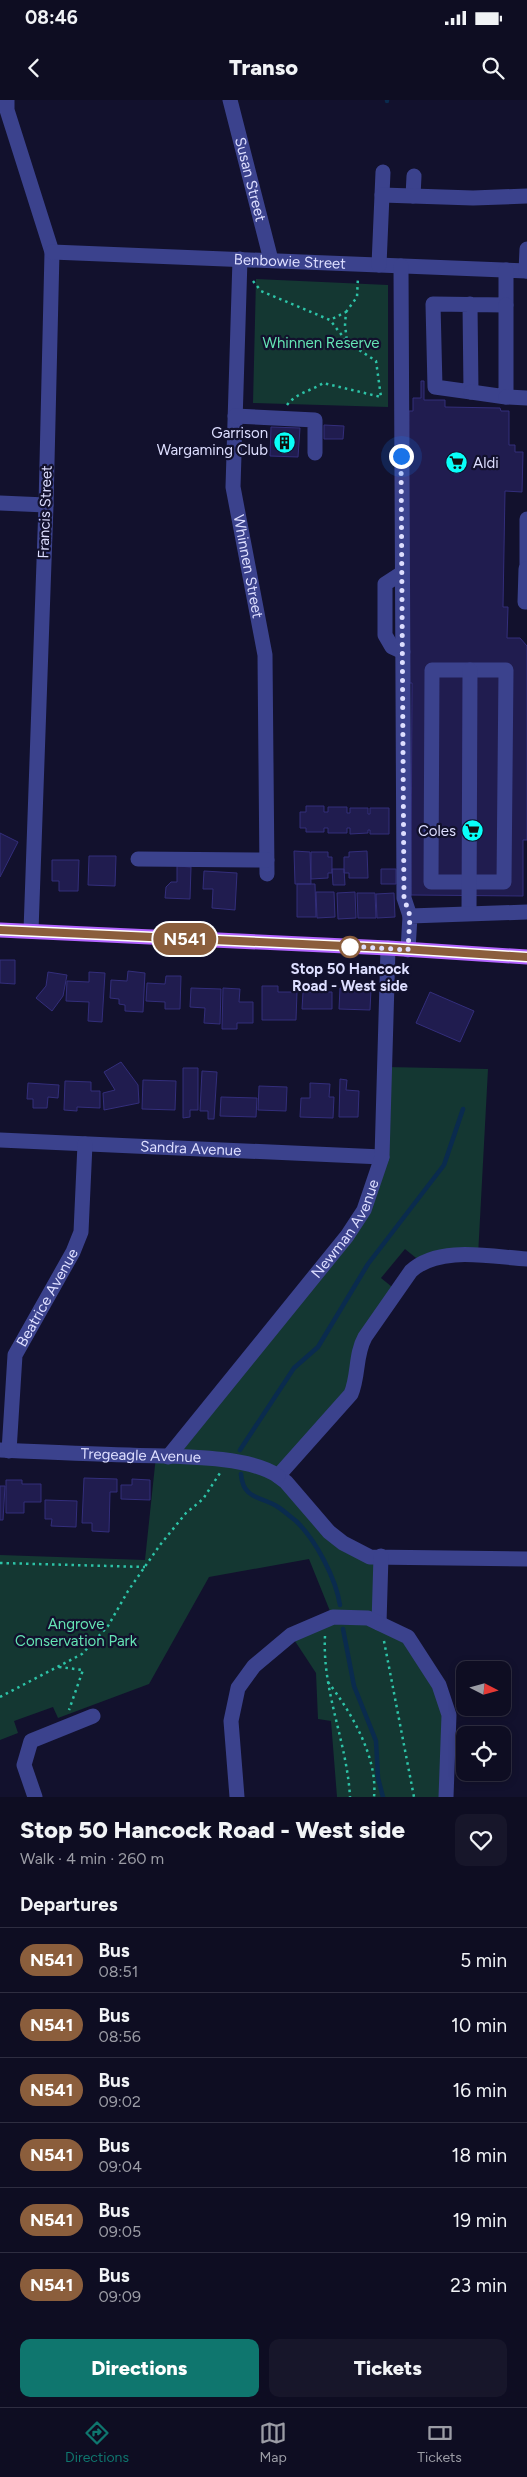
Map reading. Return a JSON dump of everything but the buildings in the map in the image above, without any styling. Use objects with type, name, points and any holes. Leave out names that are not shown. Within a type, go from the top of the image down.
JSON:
[{"type":"main road","points":[[0,930],[388,948],[525,957]]},
{"type":"street","name":"Susan Street","points":[[230,100],[270,260]]},
{"type":"street","name":"Francis Street","points":[[5,106],[52,252],[46,504],[31,931]]},
{"type":"street","points":[[379,265],[384,172]]},
{"type":"street","points":[[413,196],[414,176]]},
{"type":"street","points":[[382,195],[473,198],[527,196]]},
{"type":"street","points":[[526,271],[527,249]]},
{"type":"street","name":"Benbowie Street","points":[[52,252],[526,271]]},
{"type":"street","name":"Whinnen Street","points":[[138,859],[267,867],[265,655],[233,487],[240,259]]},
{"type":"street","points":[[401,266],[404,898],[410,916],[408,950]]},
{"type":"street","points":[[506,270],[506,397]]},
{"type":"street","points":[[506,304],[433,304],[435,387],[506,397],[527,398]]},
{"type":"street","points":[[470,304],[471,392]]},
{"type":"street","points":[[235,416],[316,420],[315,453]]},
{"type":"street","points":[[0,503],[46,504]]},
{"type":"street","points":[[526,605],[527,519]]},
{"type":"street","points":[[432,670],[470,670],[506,670],[504,882],[431,882],[432,670]]},
{"type":"street","points":[[469,913],[470,670]]},
{"type":"street","points":[[410,916],[527,912]]},
{"type":"street","name":"Newman Avenue","points":[[168,1457],[347,1236],[364,1210],[382,1156],[388,948]]},
{"type":"street","name":"Sandra Avenue","points":[[0,1140],[382,1156]]},
{"type":"street","name":"Beatrice Avenue","points":[[5,1451],[16,1355],[73,1252],[81,1232],[85,1144]]},
{"type":"street","points":[[278,1476],[352,1394],[357,1379],[359,1349],[411,1271],[421,1262],[449,1254],[527,1259]]},
{"type":"street","name":"Tregeagle Avenue","points":[[5,1451],[168,1457],[243,1462],[278,1476],[286,1482],[329,1532],[343,1543],[370,1557],[527,1559]]},
{"type":"street","points":[[379,1623],[381,1556]]},
{"type":"street","points":[[237,1797],[231,1721],[238,1688],[254,1666],[291,1636],[332,1616],[368,1618],[408,1637],[439,1686],[449,1715],[446,1797]]},
{"type":"street","points":[[35,1797],[24,1765],[31,1740],[93,1716]]},
{"type":"path","points":[[330,320],[346,312],[357,297],[360,264]]},
{"type":"path","points":[[239,280],[254,281],[261,291],[330,320],[347,342],[376,361],[381,397],[323,383],[310,392],[292,398],[287,405],[286,419]]},
{"type":"path","points":[[346,312],[344,326],[347,342]]},
{"type":"path","points":[[0,1697],[82,1654],[108,1626],[145,1567],[186,1513],[203,1499],[228,1461]]},
{"type":"path","points":[[0,1563],[145,1567]]},
{"type":"path","points":[[327,1619],[324,1648],[328,1681],[350,1797]]},
{"type":"path","points":[[379,1623],[389,1658],[414,1797]]},
{"type":"path","points":[[58,1667],[83,1670],[66,1718],[68,1725]]},
{"type":"path","points":[[328,1681],[362,1738],[373,1775],[374,1797]]},
{"type":"green space","name":"Whinnen Reserve","points":[[256,279],[388,285],[388,407],[253,403]]},
{"type":"green space","name":"Angrove Conservation Park","points":[[386,1067],[488,1069],[478,1256],[421,1262],[405,1249],[381,1278],[397,1291],[365,1337],[357,1379],[278,1476],[329,1532],[381,1556],[379,1623],[408,1637],[449,1715],[446,1797],[337,1797],[331,1721],[318,1719],[316,1673],[291,1635],[332,1616],[309,1559],[209,1577],[149,1684],[58,1718],[53,1707],[14,1721],[18,1733],[0,1740],[0,1555],[145,1560],[156,1456],[168,1457],[347,1236],[377,1174]]},
{"type":"waterway","points":[[240,1450],[294,1368],[318,1347],[368,1264],[444,1165],[463,1109]]},
{"type":"waterway","points":[[241,1474],[242,1482],[249,1493],[283,1510],[311,1538],[330,1572],[340,1605]]},
{"type":"waterway","points":[[343,1629],[354,1686],[376,1741],[378,1778],[383,1797]]},
{"type":"bus line","name":"N541","points":[[0,930],[388,948],[527,957]]},
{"type":"place","name":"Garrison Wargaming Club","points":[[284,442]]},
{"type":"place","name":"Aldi","points":[[457,463]]},
{"type":"place","name":"Coles","points":[[472,831]]},
{"type":"place","name":"Stop 50 Hancock Road - West side","points":[[350,947]]},
{"type":"route","points":[[350,947],[348,946],[408,950],[410,916],[404,898],[401,456]]}]
